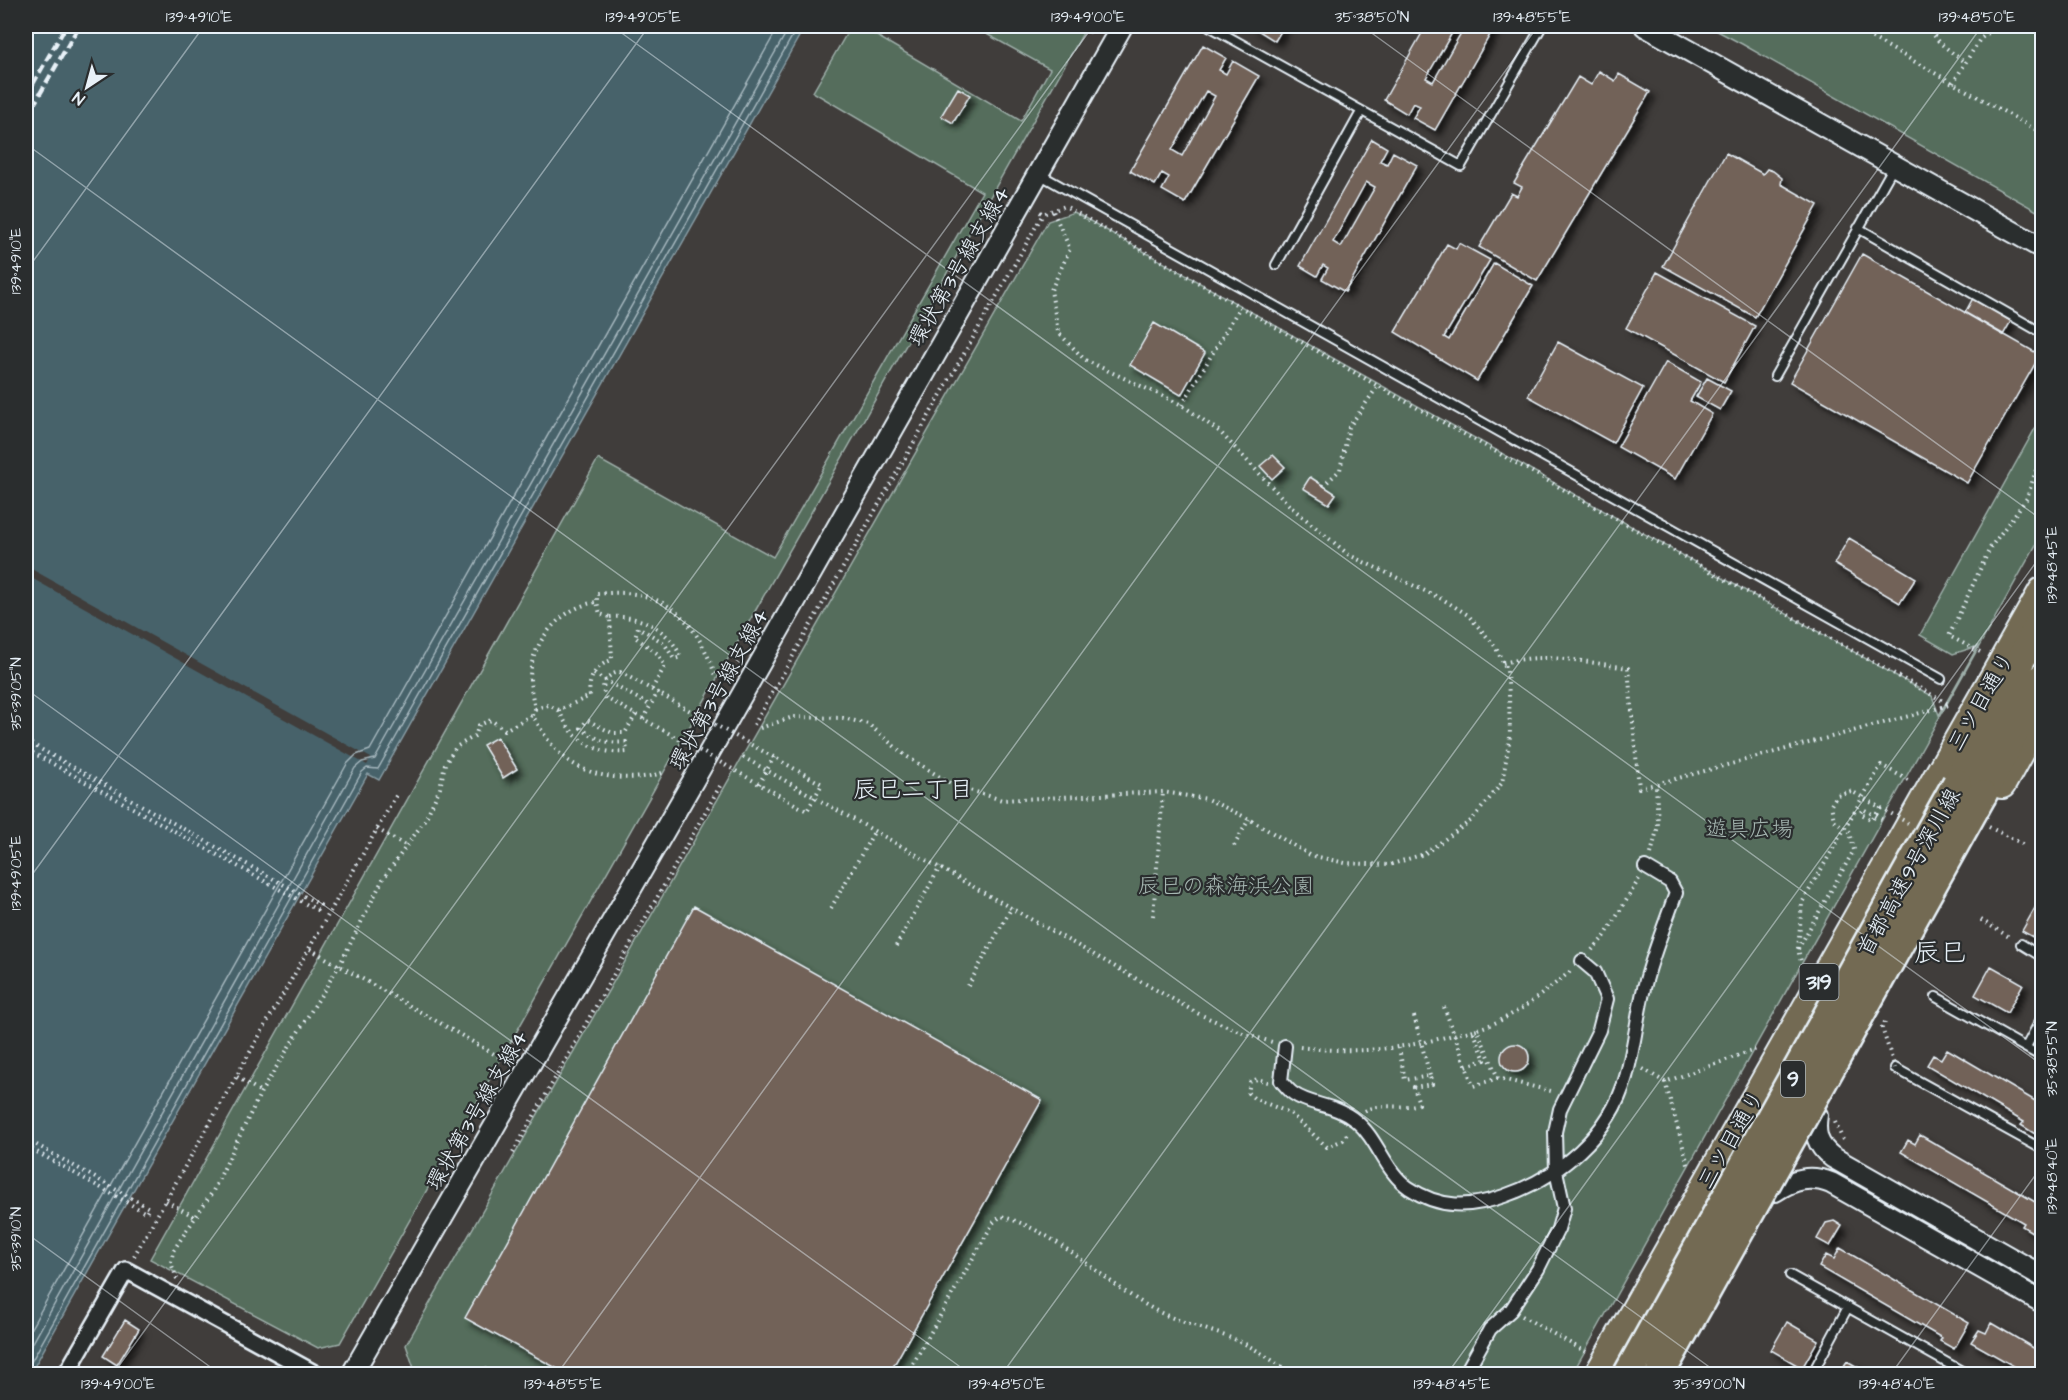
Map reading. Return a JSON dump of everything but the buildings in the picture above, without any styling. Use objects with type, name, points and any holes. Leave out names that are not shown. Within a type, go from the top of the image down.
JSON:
[{"type":"highway","name":"首都高速9号深川線","points":[[1628,1374],[1957,783],[2043,618]]},
{"type":"highway","points":[[1982,795],[2043,678]]},
{"type":"highway","name":"9","points":[[1982,795],[2043,687]]},
{"type":"highway","name":"首都高速9号深川線","points":[[1660,1374],[1982,795]]},
{"type":"main road","name":"三ツ目通り","points":[[1592,1363],[2043,591]]},
{"type":"main road","name":"三ツ目通り","points":[[1636,1374],[2043,640]]},
{"type":"main road","points":[[1672,1374],[1775,1191],[1824,1115],[2043,712]]},
{"type":"street","name":"環状第3号線支線4","points":[[352,1374],[692,784],[1122,26]]},
{"type":"street","points":[[1645,26],[2043,248]]},
{"type":"street","points":[[1285,1046],[1281,1080],[1294,1094],[1334,1107],[1356,1121],[1374,1140],[1389,1166],[1407,1187],[1430,1199],[1459,1207],[1490,1201],[1521,1190],[1556,1171],[1577,1156],[1598,1131],[1618,1096],[1629,1061],[1644,987],[1676,893],[1670,882],[1645,867]]},
{"type":"street","points":[[1465,1374],[1490,1329],[1511,1310],[1539,1269],[1558,1229],[1564,1208],[1556,1171],[1555,1132],[1567,1095],[1599,1030],[1607,999],[1595,972],[1582,961]]},
{"type":"street","points":[[1824,1115],[1815,1130],[1817,1140],[1832,1157],[2043,1276]]},
{"type":"street","points":[[1775,1191],[1801,1179],[1821,1179],[2043,1302]]},
{"type":"street","points":[[66,1374],[126,1270],[316,1374]]},
{"type":"lane","points":[[1209,26],[1461,166],[1542,26]]},
{"type":"lane","points":[[1276,265],[1361,112]]},
{"type":"lane","points":[[1775,376],[1894,165]]},
{"type":"lane","points":[[1038,174],[1941,679]]},
{"type":"lane","points":[[1858,228],[2043,333]]},
{"type":"lane","points":[[2021,944],[2043,957]]},
{"type":"lane","points":[[1936,997],[2043,1057]]},
{"type":"lane","points":[[2026,1047],[2043,1017]]},
{"type":"lane","points":[[1895,1068],[2043,1149]]},
{"type":"lane","points":[[1790,1275],[1967,1374]]},
{"type":"lane","points":[[1812,1374],[1848,1307]]},
{"type":"path","points":[[1079,26],[1093,33]]},
{"type":"path","points":[[1851,26],[2043,133]]},
{"type":"path","points":[[1927,26],[1940,44],[1964,63]]},
{"type":"path","points":[[1953,82],[1980,39],[1998,26]]},
{"type":"path","points":[[754,725],[1041,213],[1065,206],[1378,386],[1950,705],[1639,788],[1628,668],[1547,656],[1528,656],[1503,663]]},
{"type":"path","points":[[760,728],[793,717],[843,718],[868,724],[906,756],[953,785],[1002,800],[1163,792],[1207,799],[1249,819],[1310,855],[1345,863],[1389,865],[1424,854],[1472,820],[1502,783],[1510,737],[1507,671],[1495,646],[1468,615],[1444,600],[1349,555],[1291,507],[1220,432],[1182,405],[1085,360],[1058,332],[1051,290],[1070,249],[1053,211]]},
{"type":"path","points":[[1182,405],[1240,307]]},
{"type":"path","points":[[1323,486],[1340,470],[1349,427],[1378,386]]},
{"type":"path","points":[[1980,652],[1950,636],[1990,548],[2026,498],[2036,470],[2043,459]]},
{"type":"path","points":[[652,689],[665,666],[658,654],[635,637],[638,627],[664,643],[674,659],[681,657],[676,646],[653,625],[637,618],[610,617],[600,614],[597,594],[620,591],[655,598],[677,612],[695,630],[708,653],[716,677]]},
{"type":"path","points":[[535,710],[530,675],[535,656],[549,632],[567,612],[583,604],[597,602]]},
{"type":"path","points":[[558,710],[590,696],[588,689],[594,674],[599,666],[612,660],[610,617]]},
{"type":"path","points":[[620,672],[658,692],[822,784],[807,811],[606,698],[602,691],[607,677],[620,672]]},
{"type":"path","points":[[594,674],[651,706]]},
{"type":"path","points":[[643,719],[658,692]]},
{"type":"path","points":[[187,1285],[177,1279],[171,1263],[173,1251],[213,1191],[261,1092],[339,966],[383,879],[405,845],[426,820],[440,788],[445,764],[456,747],[475,736],[479,725],[491,720],[505,730],[535,710],[548,705],[558,710],[564,724],[574,735],[593,748],[613,753],[627,752],[626,742],[615,744],[595,740],[581,728],[587,720],[612,733],[625,733],[636,714]]},
{"type":"path","points":[[532,714],[554,748],[582,769],[614,778],[645,777],[662,773]]},
{"type":"path","points":[[26,741],[320,905],[317,910],[26,749]]},
{"type":"path","points":[[743,757],[1199,1014],[1245,1034],[1285,1046],[1342,1053],[1421,1044],[1475,1030],[1504,1019],[1541,995],[1582,961],[1605,936],[1645,867],[1657,834],[1656,784]]},
{"type":"path","points":[[759,784],[774,758]]},
{"type":"path","points":[[1802,966],[1798,949],[1802,903],[1807,893],[1881,765],[1908,780]]},
{"type":"path","points":[[513,1153],[720,786]]},
{"type":"path","points":[[1153,916],[1163,792]]},
{"type":"path","points":[[126,1270],[397,794]]},
{"type":"path","points":[[1881,808],[1876,814],[1872,820],[1860,813],[1863,809],[1870,813],[1878,817],[1885,822]]},
{"type":"path","points":[[1234,846],[1249,819]]},
{"type":"path","points":[[1982,836],[1987,826],[2022,844]]},
{"type":"path","points":[[377,828],[405,845]]},
{"type":"path","points":[[831,909],[874,832]]},
{"type":"path","points":[[896,946],[940,867]]},
{"type":"path","points":[[968,986],[1012,908]]},
{"type":"path","points":[[1981,920],[2021,944]]},
{"type":"path","points":[[310,949],[501,1058]]},
{"type":"path","points":[[1444,1007],[1473,1086],[1498,1078],[1567,1095]]},
{"type":"path","points":[[1414,1016],[1430,1076]]},
{"type":"path","points":[[1466,1066],[1485,1060],[1475,1030]]},
{"type":"path","points":[[1475,1030],[1498,1078]]},
{"type":"path","points":[[1665,1082],[1757,1050]]},
{"type":"path","points":[[1629,1061],[1665,1082],[1689,1169]]},
{"type":"path","points":[[237,1077],[261,1092]]},
{"type":"path","points":[[1824,1115],[1844,1142]]},
{"type":"path","points":[[26,1139],[149,1208],[146,1213],[26,1146]]},
{"type":"path","points":[[166,1201],[195,1217]]},
{"type":"path","points":[[907,1374],[993,1223],[1001,1216],[1018,1220],[1072,1250],[1123,1290],[1154,1309],[1236,1340],[1293,1374]]},
{"type":"path","points":[[1511,1310],[1592,1363]]},
{"type":"path","points":[[482,1374],[487,1367]]},
{"type":"green space","points":[[851,26],[860,26],[1021,121],[1050,69],[972,26],[1087,26],[340,1343],[318,1348],[150,1259],[598,459],[773,557],[982,192],[813,92]]},
{"type":"green space","points":[[1708,26],[2042,26],[2042,214],[1742,44]]},
{"type":"green space","name":"辰巳の森海浜公園","points":[[1074,212],[1932,696],[1939,715],[1978,646],[1953,654],[1920,635],[2042,416],[2042,534],[1572,1374],[416,1374],[406,1345],[1048,221]]},
{"type":"water","points":[[26,26],[805,26],[379,780],[368,774],[30,1374],[26,1374]]},
{"type":"pier","points":[[26,566],[371,758],[367,765],[26,575]]},
{"type":"railway","points":[[26,96],[66,26]]},
{"type":"railway","points":[[26,118],[79,26]]},
{"type":"district","name":"辰巳二丁目","points":[[913,789]]},
{"type":"district","name":"辰巳","points":[[1940,952]]},
{"type":"park label","name":"遊具広場","points":[[1749,828]]}]
